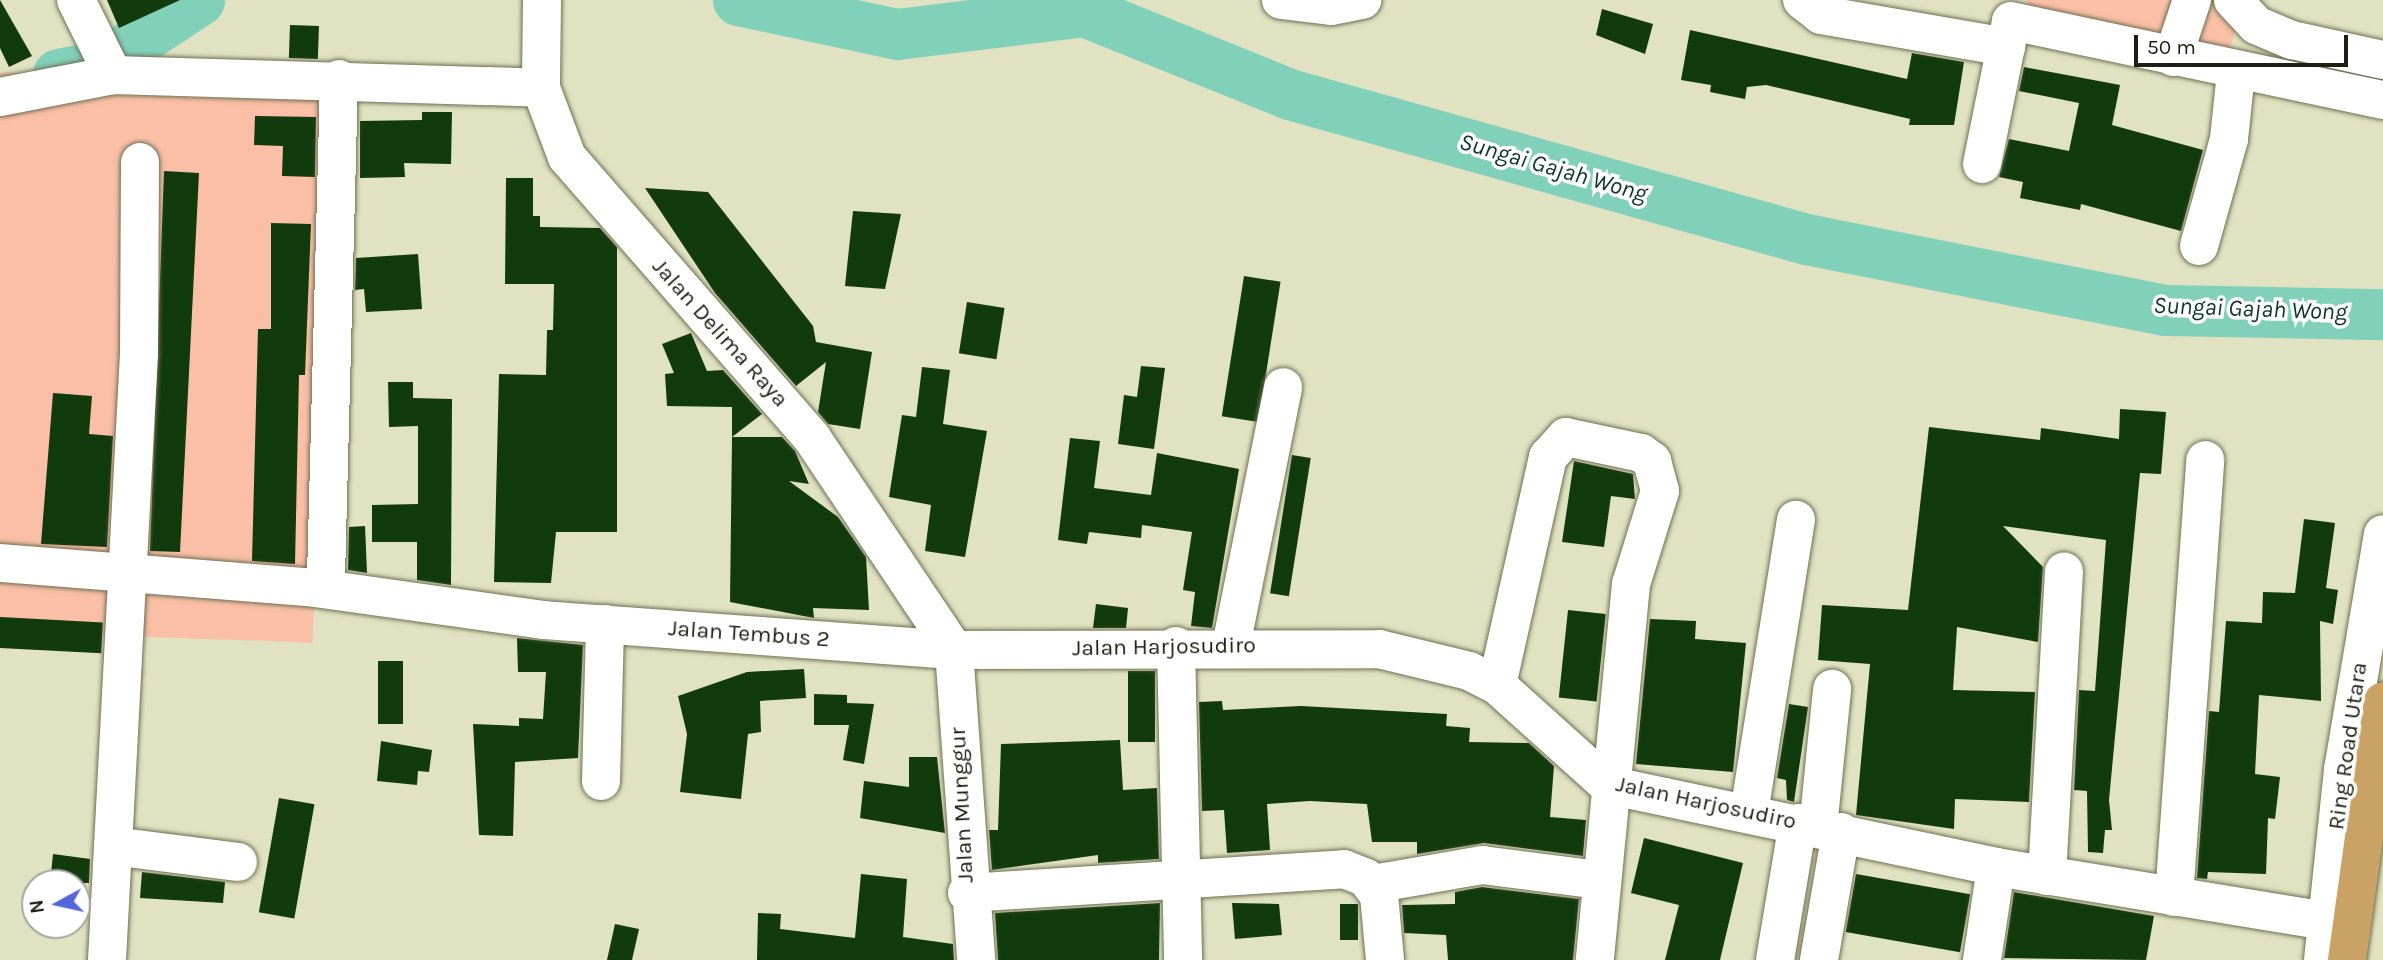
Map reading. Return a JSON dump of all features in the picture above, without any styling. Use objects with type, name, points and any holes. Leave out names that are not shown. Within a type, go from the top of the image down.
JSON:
[{"type":"highway","points":[[2347,960],[2383,701]]},
{"type":"street","points":[[76,0],[105,60]]},
{"type":"street","name":"Jalan Delima Raya","points":[[542,0],[541,88],[567,157],[812,438],[954,650]]},
{"type":"street","points":[[1281,0],[1331,6],[1362,0]]},
{"type":"street","points":[[1802,0],[1821,15],[2011,23],[2236,72],[2383,100]]},
{"type":"street","points":[[2173,57],[2192,0]]},
{"type":"street","points":[[2254,8],[2292,40],[2383,60]]},
{"type":"street","points":[[2254,8],[2285,80]]},
{"type":"street","points":[[1982,163],[2011,23]]},
{"type":"street","points":[[0,97],[105,60],[339,79],[541,88]]},
{"type":"street","points":[[2199,246],[2229,139],[2236,72]]},
{"type":"street","points":[[326,578],[339,79]]},
{"type":"street","points":[[107,960],[125,575],[139,354],[140,162]]},
{"type":"street","points":[[1231,646],[1283,387]]},
{"type":"street","points":[[1497,685],[1548,457],[1566,437],[1641,453],[1652,461],[1660,491],[1631,584],[1608,785],[1595,960]]},
{"type":"street","points":[[2174,897],[2205,460]]},
{"type":"street","points":[[1749,813],[1797,520]]},
{"type":"street","name":"Ring Road Utara","points":[[2323,960],[2325,921],[2383,534]]},
{"type":"street","name":"Jalan Tembus 2","points":[[0,563],[125,575],[316,588],[543,620],[954,650]]},
{"type":"street","points":[[2047,876],[2064,571]]},
{"type":"street","points":[[601,781],[606,624]]},
{"type":"street","points":[[1176,646],[1186,883],[1184,960]]},
{"type":"street","name":"Jalan Harjosudiro","points":[[954,650],[1176,646],[1379,649],[1469,671],[1497,685],[1608,785],[1996,867],[2325,921]]},
{"type":"street","name":"Jalan Munggur","points":[[954,650],[967,893],[975,960]]},
{"type":"street","points":[[1819,960],[1819,828],[1832,689]]},
{"type":"street","points":[[1775,960],[1819,828]]},
{"type":"street","points":[[113,846],[238,862]]},
{"type":"street","points":[[967,893],[1186,883],[1332,867],[1373,884],[1482,864],[1600,880]]},
{"type":"street","points":[[1982,960],[1996,867]]},
{"type":"street","points":[[1373,884],[1383,908],[1385,960]]},
{"type":"shaded area","points":[[2027,0],[2180,0],[2166,40],[2028,6]]},
{"type":"shaded area","points":[[2201,0],[2213,0],[2237,26],[2227,57],[2196,51]]},
{"type":"shaded area","points":[[0,72],[332,84],[312,643],[0,632]]},
{"type":"building","points":[[0,0],[32,56],[9,67],[0,48]]},
{"type":"building","points":[[107,0],[180,0],[119,28]]},
{"type":"building","points":[[1602,9],[1653,24],[1645,54],[1596,35]]},
{"type":"building","points":[[290,25],[319,26],[318,59],[289,58]]},
{"type":"building","points":[[1690,30],[1907,79],[1912,53],[1964,62],[1954,125],[1909,125],[1910,119],[1766,85],[1747,87],[1745,99],[1710,92],[1711,85],[1681,80]]},
{"type":"building","points":[[2024,67],[2120,85],[2112,125],[2203,150],[2181,231],[2081,204],[2080,210],[2020,198],[2023,182],[1999,177],[2009,139],[2069,151],[2079,103],[2019,91]]},
{"type":"building","points":[[422,112],[452,112],[451,164],[404,163],[405,177],[360,178],[360,121],[422,120]]},
{"type":"building","points":[[255,116],[316,117],[315,177],[282,176],[283,146],[254,145]]},
{"type":"building","points":[[164,171],[199,173],[180,552],[150,551]]},
{"type":"building","points":[[506,178],[533,178],[533,216],[540,216],[540,227],[600,228],[617,247],[617,532],[556,532],[551,583],[494,582],[499,374],[546,375],[547,330],[553,330],[554,284],[505,284]]},
{"type":"building","points":[[645,188],[708,192],[813,326],[816,342],[872,352],[860,429],[828,424],[818,412],[826,362],[796,386],[715,293]]},
{"type":"building","points":[[853,211],[901,214],[885,289],[845,286]]},
{"type":"building","points":[[271,223],[311,224],[305,375],[299,375],[295,564],[252,561],[258,329],[271,329]]},
{"type":"building","points":[[418,254],[422,309],[366,312],[364,289],[355,290],[356,258]]},
{"type":"building","points":[[1244,276],[1281,282],[1258,422],[1222,416]]},
{"type":"building","points":[[967,302],[1005,308],[996,359],[959,353]]},
{"type":"building","points":[[691,333],[707,371],[723,370],[762,414],[732,437],[732,407],[667,406],[665,374],[674,373],[662,344]]},
{"type":"building","points":[[1141,366],[1165,368],[1154,449],[1118,444],[1124,395],[1137,397]]},
{"type":"building","points":[[922,367],[950,370],[943,424],[987,431],[965,557],[925,551],[931,505],[889,497],[902,415],[916,417]]},
{"type":"building","points":[[388,382],[413,382],[413,398],[452,399],[451,585],[417,580],[417,542],[372,542],[372,505],[418,504],[418,426],[389,427]]},
{"type":"building","points":[[53,393],[92,396],[89,434],[113,436],[107,547],[41,544]]},
{"type":"building","points":[[2120,409],[2166,412],[2161,474],[2140,473],[2109,800],[2112,830],[2105,830],[2103,853],[2088,852],[2087,791],[2074,790],[2079,690],[2095,691],[2106,540],[2003,526],[2043,567],[2038,642],[1957,627],[1953,690],[2035,692],[2029,802],[1955,799],[1954,829],[1856,815],[1870,664],[1818,660],[1822,605],[1908,610],[1929,427],[2040,440],[2041,428],[2119,439]]},
{"type":"building","points":[[732,437],[782,437],[795,451],[809,484],[789,481],[838,517],[866,557],[869,610],[813,608],[814,618],[730,602]]},
{"type":"building","points":[[1070,438],[1100,441],[1094,488],[1151,495],[1157,453],[1239,469],[1212,628],[1191,626],[1195,592],[1183,590],[1192,532],[1142,525],[1141,538],[1089,532],[1087,544],[1058,540]]},
{"type":"building","points":[[1292,455],[1311,458],[1289,596],[1270,593]]},
{"type":"building","points":[[1574,461],[1633,474],[1635,499],[1611,496],[1604,547],[1562,542]]},
{"type":"building","points":[[2304,519],[2335,523],[2326,588],[2338,590],[2333,624],[2320,621],[2321,701],[2259,695],[2255,774],[2280,777],[2275,819],[2268,818],[2266,874],[2208,872],[2207,879],[2197,878],[2209,711],[2219,712],[2226,621],[2262,623],[2263,592],[2295,593]]},
{"type":"building","points":[[365,526],[367,573],[348,570],[349,527]]},
{"type":"building","points":[[1096,604],[1128,608],[1126,628],[1093,628]]},
{"type":"building","points":[[1568,610],[1606,614],[1597,701],[1559,698]]},
{"type":"building","points":[[0,617],[103,622],[101,653],[0,648]]},
{"type":"building","points":[[1650,619],[1696,621],[1695,639],[1746,643],[1733,772],[1636,764]]},
{"type":"building","points":[[517,638],[583,645],[578,758],[515,762],[513,836],[479,835],[473,724],[519,726],[519,718],[543,719],[546,672],[518,672]]},
{"type":"building","points":[[378,661],[403,661],[403,724],[378,724]]},
{"type":"building","points":[[804,669],[806,698],[760,701],[761,732],[748,734],[741,799],[680,792],[687,734],[678,696],[747,672]]},
{"type":"building","points":[[1128,671],[1155,671],[1155,742],[1128,742]]},
{"type":"building","points":[[814,694],[847,695],[847,703],[874,704],[864,764],[843,760],[849,725],[814,725]]},
{"type":"building","points":[[1222,701],[1223,710],[1301,706],[1447,714],[1446,726],[1470,728],[1469,742],[1529,743],[1554,766],[1550,817],[1586,820],[1583,856],[1484,843],[1417,854],[1417,842],[1372,842],[1367,804],[1310,801],[1267,804],[1270,850],[1227,853],[1224,810],[1202,811],[1199,702]]},
{"type":"building","points":[[1789,704],[1808,707],[1794,802],[1787,800],[1786,780],[1777,778]]},
{"type":"building","points":[[1120,740],[1123,790],[1157,788],[1159,859],[1098,863],[1098,855],[992,870],[989,830],[998,830],[1001,744]]},
{"type":"building","points":[[381,741],[432,750],[429,772],[418,771],[417,785],[377,781]]},
{"type":"building","points":[[909,757],[937,757],[945,833],[860,818],[864,781],[909,787]]},
{"type":"building","points":[[279,798],[314,804],[294,918],[259,912]]},
{"type":"building","points":[[1644,838],[1743,863],[1720,960],[1665,960],[1679,905],[1631,893]]},
{"type":"building","points":[[53,854],[90,859],[90,869],[51,869]]},
{"type":"building","points":[[142,872],[225,882],[223,903],[140,898]]},
{"type":"building","points":[[861,874],[907,879],[903,937],[953,944],[954,960],[757,960],[758,913],[781,914],[780,929],[855,938]]},
{"type":"building","points":[[1856,874],[1970,894],[1960,952],[1846,932]]},
{"type":"building","points":[[1482,887],[1579,899],[1573,960],[1448,960],[1446,935],[1404,933],[1402,905],[1455,904],[1455,892]]},
{"type":"building","points":[[2014,892],[2154,916],[2146,960],[2004,958]]},
{"type":"building","points":[[1160,903],[1159,960],[998,960],[995,913]]},
{"type":"building","points":[[1232,903],[1279,904],[1282,935],[1235,939]]},
{"type":"building","points":[[1340,904],[1358,904],[1358,940],[1340,940]]},
{"type":"building","points":[[615,924],[639,929],[632,960],[607,960]]},
{"type":"waterway","name":"Sungai Gajah Wong","points":[[58,74],[99,66],[199,0]]},
{"type":"waterway","name":"Sungai Gajah Wong","points":[[738,0],[897,34],[1084,11],[1289,94],[1806,239],[2165,310],[2383,314]]}]
